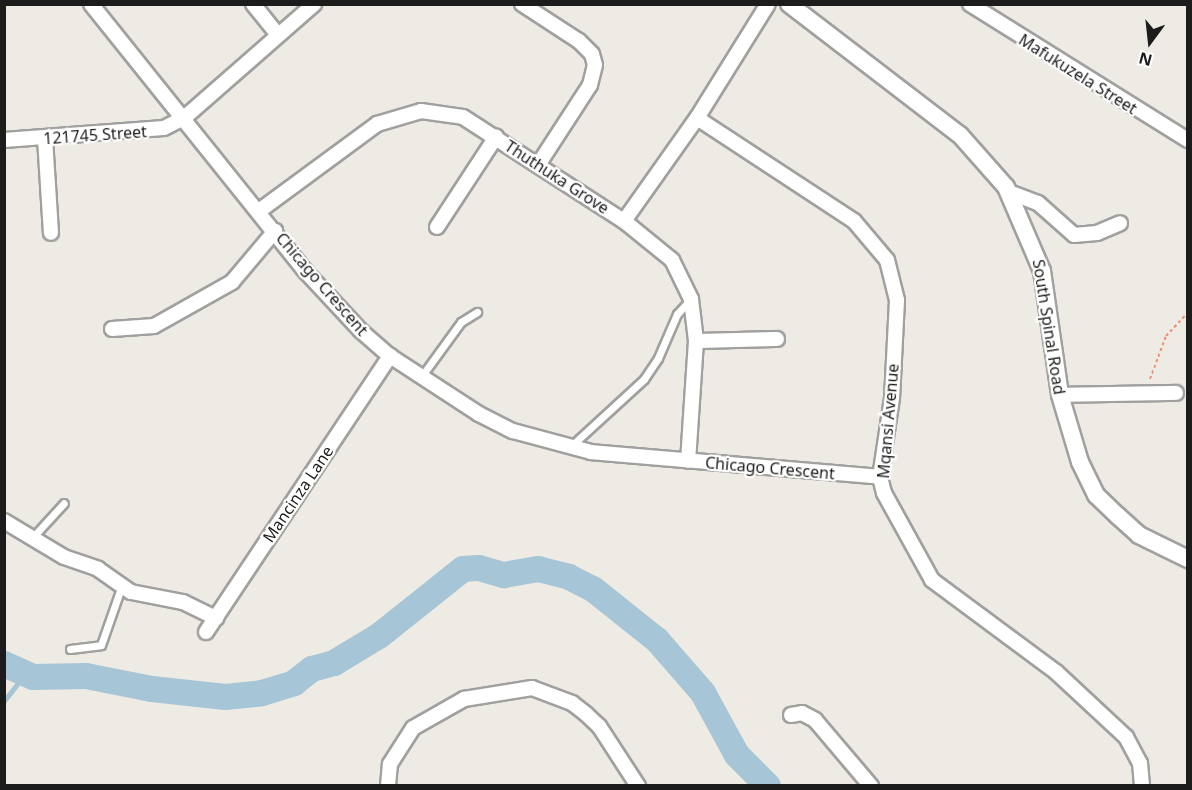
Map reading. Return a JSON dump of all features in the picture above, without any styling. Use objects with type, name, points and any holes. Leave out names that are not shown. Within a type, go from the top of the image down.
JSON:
[{"type":"street","name":"Chicago Crescent","points":[[92,4],[275,231],[361,331],[390,356],[421,377],[513,431],[571,447],[688,461],[880,477]]},
{"type":"street","points":[[253,4],[277,34]]},
{"type":"street","points":[[184,118],[277,34],[314,4]]},
{"type":"street","points":[[522,4],[579,41],[592,54],[595,65],[590,85],[538,165]]},
{"type":"street","points":[[624,221],[697,118],[768,4]]},
{"type":"street","name":"South Spinal Road","points":[[789,4],[960,135],[1009,192],[1042,271],[1060,395],[1080,462],[1096,495],[1139,535],[1188,559]]},
{"type":"street","name":"Mafukuzela Street","points":[[970,4],[1134,110],[1188,140]]},
{"type":"street","name":"Thuthuka Grove","points":[[259,211],[376,124],[398,115],[444,111],[463,117],[624,221],[672,260],[691,300],[696,341],[688,461]]},
{"type":"street","name":"121745 Street","points":[[4,140],[147,132],[184,118]]},
{"type":"street","name":"Mqansi Avenue","points":[[697,118],[854,221],[887,260],[897,300],[892,398],[880,477],[898,522],[932,580],[1056,672],[1126,737],[1140,763],[1142,786]]},
{"type":"street","points":[[437,227],[496,137]]},
{"type":"street","points":[[45,138],[51,233]]},
{"type":"street","points":[[1009,192],[1038,203],[1074,235],[1097,233],[1120,223]]},
{"type":"street","points":[[112,329],[154,326],[232,282],[275,231]]},
{"type":"street","points":[[696,341],[777,339]]},
{"type":"street","name":"Mancinza Lane","points":[[206,632],[390,356]]},
{"type":"street","points":[[1060,395],[1176,393]]},
{"type":"street","points":[[4,521],[30,539],[72,561],[98,569],[146,597],[183,602],[216,618]]},
{"type":"street","points":[[388,786],[390,764],[413,728],[464,699],[532,688],[572,703],[599,726],[638,786]]},
{"type":"street","points":[[791,715],[802,713],[815,720],[871,786]]},
{"type":"lane","points":[[571,447],[644,379],[658,358],[677,314],[691,300]]},
{"type":"lane","points":[[421,377],[461,322],[477,312]]},
{"type":"lane","points":[[30,539],[64,502]]},
{"type":"lane","points":[[70,649],[101,645],[122,585]]},
{"type":"path","points":[[1146,393],[1166,336],[1188,312]]},
{"type":"waterway","points":[[4,664],[33,677],[86,676],[152,689],[226,697],[262,693],[294,683],[312,669],[334,663],[379,636],[463,569],[479,568],[504,575],[538,569],[569,577],[593,589],[657,640],[703,693],[737,755],[768,786]]},
{"type":"waterway","points":[[4,701],[25,674]]}]
